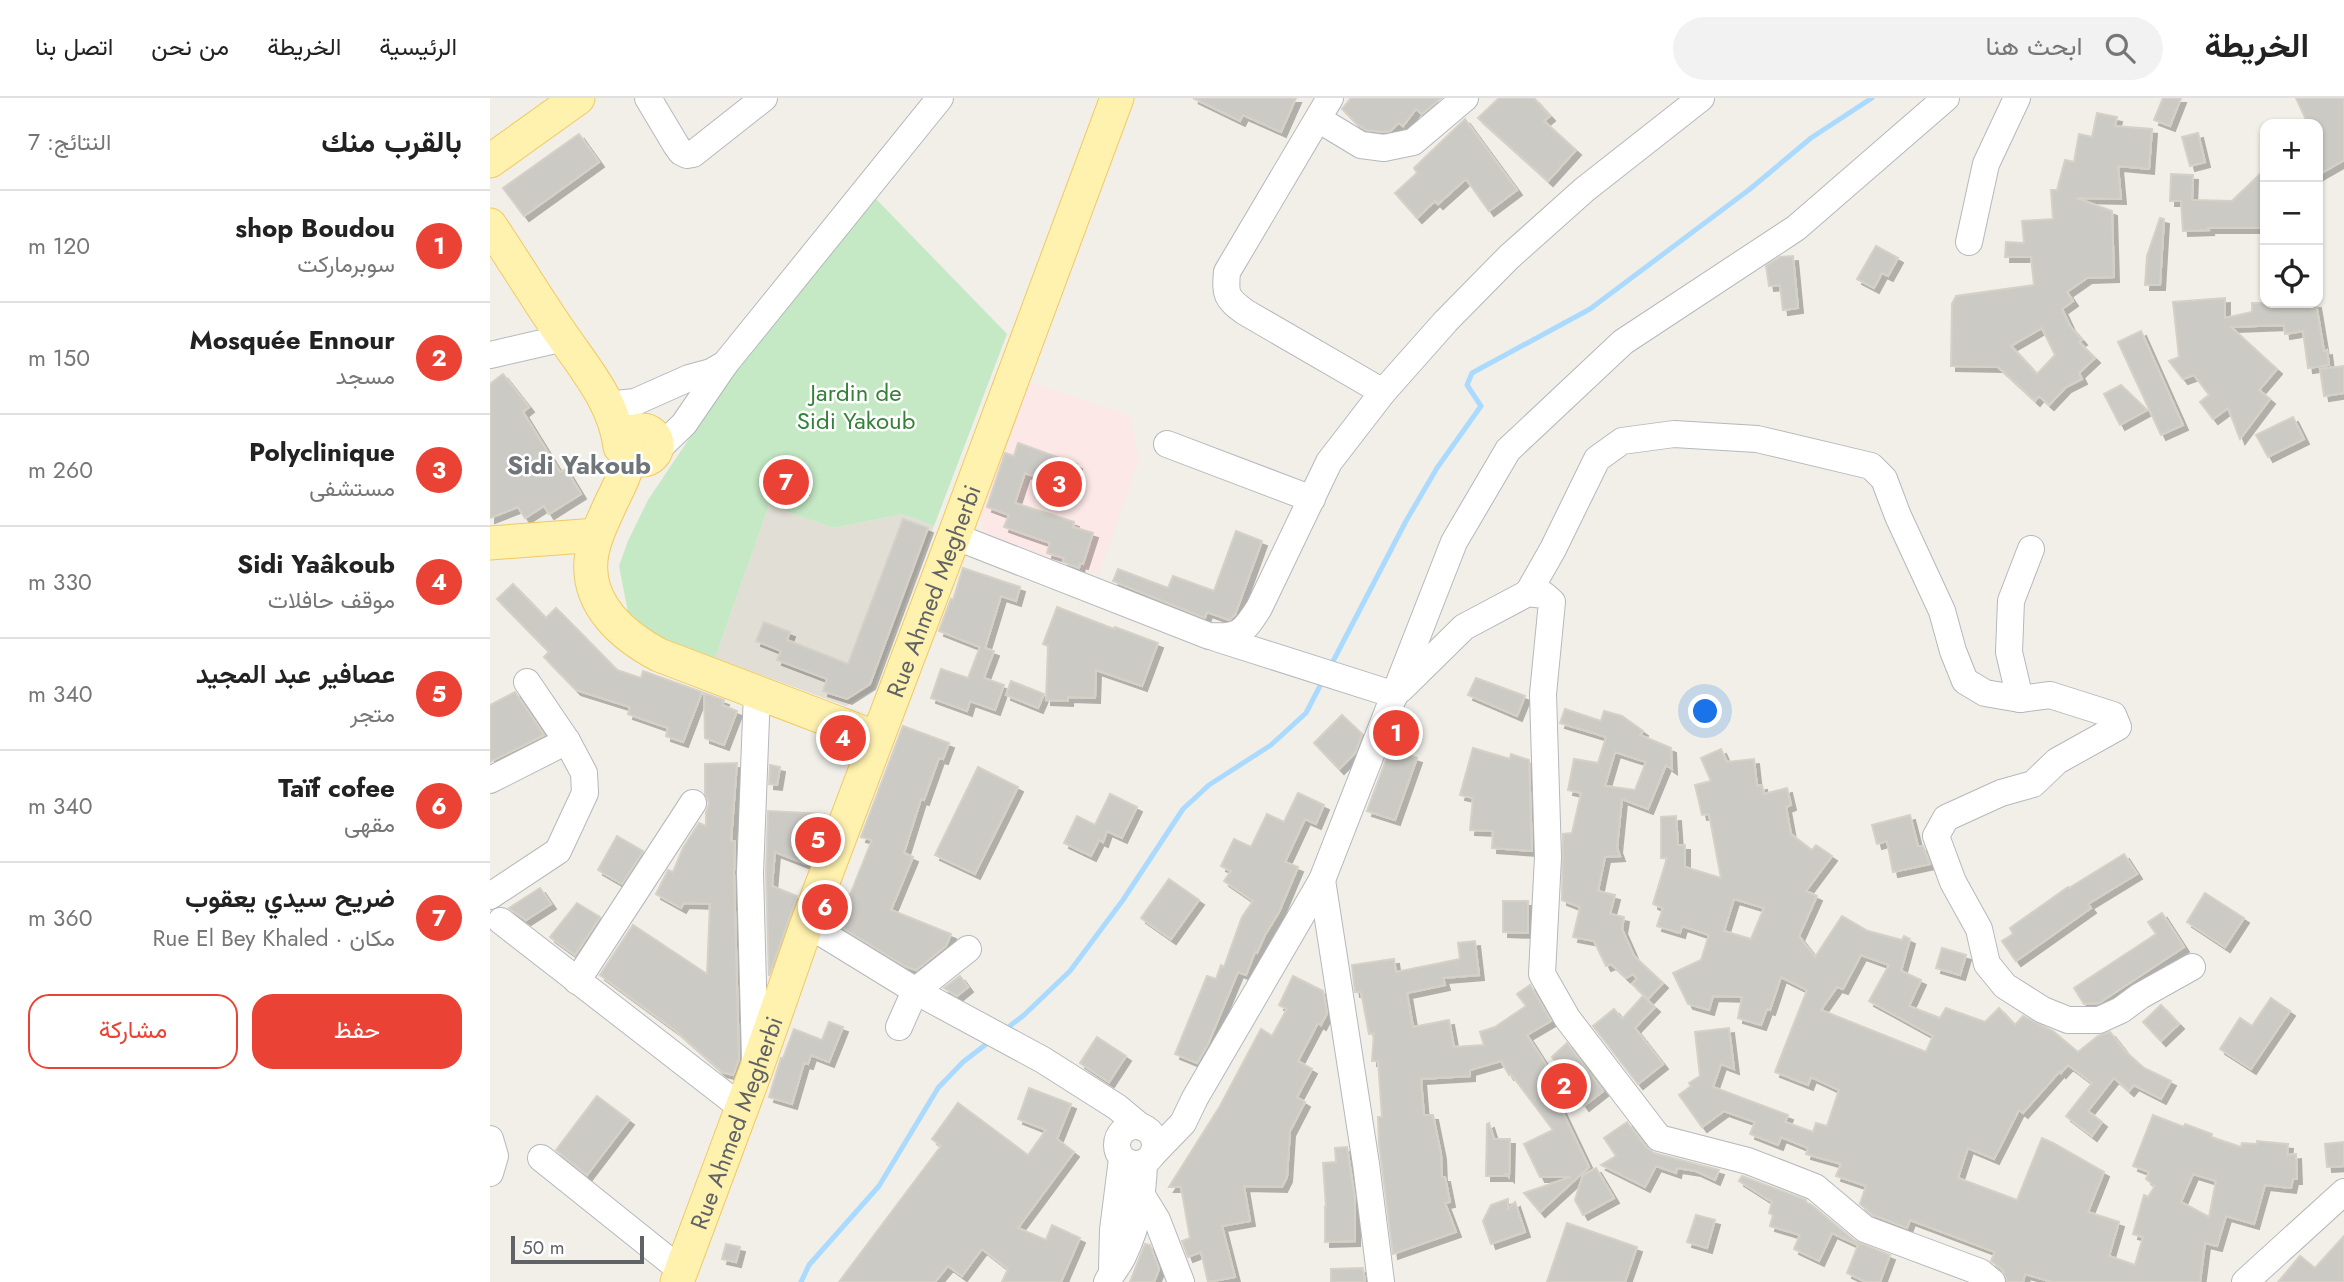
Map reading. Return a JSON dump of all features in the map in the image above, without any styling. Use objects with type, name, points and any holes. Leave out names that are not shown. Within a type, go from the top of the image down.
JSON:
[{"type":"main road","points":[[490,161],[578,98]]},
{"type":"main road","name":"Rue Ahmed Megherbi","points":[[680,1276],[807,923],[1116,98]]},
{"type":"main road","points":[[490,225],[564,338],[636,437],[623,506],[613,530],[602,572],[614,622]]},
{"type":"main road","points":[[636,437],[621,464],[620,485],[597,535],[591,559],[592,581],[598,600],[614,622],[635,642],[659,655],[841,724],[860,741],[864,771]]},
{"type":"main road","points":[[490,543],[597,535]]},
{"type":"main road","points":[[841,724],[882,724]]},
{"type":"street","points":[[648,98],[681,152],[687,155],[693,154],[764,98]]},
{"type":"street","points":[[725,364],[635,402],[636,437],[684,424],[725,364],[940,98]]},
{"type":"street","points":[[1383,392],[1230,301],[1226,290],[1227,272],[1324,108],[1361,145],[1384,148],[1413,142],[1465,98]]},
{"type":"street","points":[[1209,636],[1228,637],[1245,630],[1259,608],[1329,462],[1383,392],[1446,321],[1509,257],[1584,190],[1701,98]]},
{"type":"street","points":[[1110,1278],[1113,1230],[1138,1145],[1183,1123],[1322,880],[1454,542],[1508,450],[1623,342],[1796,228],[1946,98]]},
{"type":"street","points":[[1969,242],[1986,164],[2017,98]]},
{"type":"street","points":[[490,355],[564,338]]},
{"type":"street","points":[[1395,695],[1464,627],[1528,593],[1597,459],[1622,441],[1674,435],[1757,439],[1788,444],[1871,466],[1884,479],[1942,611],[1965,681],[1985,692],[2020,699],[2050,695],[2113,715],[2118,727],[2057,761],[2034,784],[2001,793],[1946,818],[1936,836],[1953,882],[1979,929],[1987,964],[2005,986],[2043,1010],[2068,1020],[2099,1020],[2121,1010],[2140,996],[2192,967]]},
{"type":"street","points":[[1167,444],[1312,499]]},
{"type":"street","points":[[954,536],[1209,636],[1395,695]]},
{"type":"street","points":[[2020,699],[2009,652],[2011,601],[2031,549]]},
{"type":"street","points":[[1528,593],[1544,595],[1552,602],[1543,694],[1548,857],[1542,974],[1567,1018],[1660,1138],[1748,1161],[1815,1187],[1865,1229],[1980,1272],[1992,1282]]},
{"type":"street","points":[[490,896],[558,851],[584,793],[584,773],[567,741],[527,682]]},
{"type":"street","points":[[756,1070],[750,873],[757,692]]},
{"type":"street","points":[[490,780],[567,741]]},
{"type":"street","points":[[577,981],[693,803]]},
{"type":"street","points":[[1322,880],[1366,1164],[1381,1282]]},
{"type":"street","points":[[500,921],[742,1108]]},
{"type":"street","points":[[807,923],[918,992],[1043,1059],[1102,1099],[1138,1145],[1143,1197],[1123,1257],[1110,1278]]},
{"type":"street","points":[[900,1027],[918,992],[968,949]]},
{"type":"street","points":[[490,1139],[495,1156],[490,1173]]},
{"type":"street","points":[[541,1158],[680,1276]]},
{"type":"street","points":[[2245,1282],[2344,1192]]},
{"type":"street","points":[[1143,1197],[1157,1220],[1181,1282]]},
{"type":"shaded area","points":[[1025,380],[1129,416],[1139,460],[1098,575],[984,534],[978,508]]},
{"type":"shaded area","points":[[769,505],[833,528],[903,514],[934,526],[873,690],[846,706],[715,658]]},
{"type":"green space","name":"Jardin de Sidi Yakoub","points":[[876,199],[1007,334],[934,526],[903,514],[833,528],[769,505],[715,658],[657,636],[628,612],[619,566],[648,500],[736,369]]},
{"type":"building","points":[[1193,98],[1296,98],[1281,132],[1243,115],[1240,121]]},
{"type":"building","points":[[1351,98],[1441,98],[1422,114],[1416,109],[1403,126],[1399,123],[1390,131],[1383,132],[1366,130],[1342,109]]},
{"type":"building","points":[[1499,98],[1534,98],[1550,116],[1544,121],[1576,150],[1548,181],[1478,118]]},
{"type":"building","points":[[2163,98],[2181,98],[2170,126],[2154,120]]},
{"type":"building","points":[[2296,98],[2344,98],[2344,160],[2323,172],[2323,119],[2306,119]]},
{"type":"building","points":[[2097,113],[2117,117],[2115,126],[2152,129],[2149,169],[2118,166],[2121,199],[2076,198],[2112,211],[2114,277],[2087,278],[2067,292],[2073,301],[2062,309],[2070,326],[2082,340],[2079,342],[2095,358],[2079,373],[2082,379],[2066,387],[2049,405],[2039,396],[2035,401],[1998,367],[1951,366],[1952,304],[1956,296],[2034,285],[2031,257],[2005,257],[2006,242],[2024,243],[2022,221],[2053,219],[2051,190],[2057,190],[2065,160],[2074,162],[2079,134],[2092,137]],"holes":[[[2042,328],[2055,355],[2037,374],[2011,346]]]},
{"type":"building","points":[[1465,119],[1517,190],[1489,211],[1466,179],[1438,204],[1435,201],[1417,218],[1395,193],[1417,173],[1414,168]]},
{"type":"building","points":[[2198,133],[2205,162],[2190,166],[2182,137]]},
{"type":"building","points":[[579,134],[599,162],[524,216],[503,188]]},
{"type":"building","points":[[2171,174],[2193,175],[2192,200],[2232,201],[2260,174],[2260,228],[2183,231],[2181,201],[2170,201]]},
{"type":"building","points":[[2160,218],[2164,219],[2160,285],[2145,285],[2147,256]]},
{"type":"building","points":[[1876,246],[1898,258],[1888,276],[1882,273],[1874,288],[1857,279]]},
{"type":"building","points":[[1793,256],[1798,308],[1783,310],[1780,285],[1769,286],[1766,266],[1780,257]]},
{"type":"building","points":[[2225,298],[2225,318],[2252,312],[2252,303],[2260,303],[2260,308],[2317,308],[2329,365],[2308,368],[2303,331],[2285,334],[2284,325],[2231,327],[2277,369],[2259,390],[2270,399],[2240,439],[2228,408],[2213,419],[2200,402],[2209,395],[2194,375],[2183,379],[2169,361],[2179,357],[2173,302]]},
{"type":"building","points":[[2141,331],[2183,425],[2161,435],[2118,342]]},
{"type":"building","points":[[2344,366],[2344,393],[2324,396],[2320,369]]},
{"type":"building","points":[[503,374],[529,407],[523,412],[560,472],[566,469],[581,494],[549,514],[544,506],[525,518],[518,507],[490,518],[490,384]]},
{"type":"building","points":[[2121,385],[2147,410],[2120,425],[2104,394]]},
{"type":"building","points":[[2293,417],[2304,439],[2268,457],[2256,435]]},
{"type":"building","points":[[1018,443],[1077,464],[1068,488],[1025,473],[1015,503],[1074,522],[1073,527],[1093,533],[1083,564],[1080,563],[1079,568],[1063,562],[1064,558],[1047,553],[1050,543],[1004,527],[1009,515],[987,507],[1005,453],[1014,456]]},
{"type":"building","points":[[799,466],[804,490],[774,497],[768,474]]},
{"type":"building","points":[[903,519],[928,528],[870,684],[847,699],[823,691],[827,679],[777,660],[781,651],[756,641],[764,622],[790,632],[787,640],[848,664]]},
{"type":"building","points":[[1236,531],[1262,541],[1235,615],[1229,620],[1207,612],[1205,618],[1113,581],[1118,569],[1168,588],[1173,576],[1214,591]]},
{"type":"building","points":[[963,568],[1020,587],[1016,601],[1001,596],[985,648],[994,651],[984,678],[1004,685],[995,710],[970,701],[967,711],[931,698],[941,669],[968,678],[980,647],[939,631]]},
{"type":"building","points":[[513,584],[546,618],[556,608],[617,670],[641,678],[643,671],[702,692],[683,742],[666,736],[668,728],[628,714],[630,707],[576,690],[544,657],[549,652],[497,599]]},
{"type":"building","points":[[1057,607],[1158,643],[1142,686],[1096,670],[1095,698],[1068,697],[1068,701],[1046,700],[1048,646],[1043,644]]},
{"type":"building","points":[[1476,678],[1525,696],[1517,716],[1468,695]]},
{"type":"building","points":[[1011,681],[1044,694],[1038,708],[1006,695]]},
{"type":"building","points":[[515,692],[544,735],[490,762],[490,705]]},
{"type":"building","points":[[704,693],[724,700],[722,705],[737,711],[724,745],[705,738]]},
{"type":"building","points":[[1565,709],[1601,721],[1604,711],[1622,716],[1643,731],[1640,735],[1671,748],[1672,769],[1666,765],[1648,809],[1622,799],[1617,848],[1620,856],[1605,857],[1598,891],[1615,895],[1610,914],[1624,917],[1622,929],[1634,956],[1663,983],[1648,999],[1632,984],[1637,979],[1633,974],[1626,978],[1611,964],[1606,966],[1594,941],[1573,937],[1580,907],[1562,900],[1563,834],[1572,833],[1581,793],[1568,790],[1574,759],[1598,763],[1606,737],[1560,723]],"holes":[[[1615,752],[1646,762],[1635,790],[1605,786]]]},
{"type":"building","points":[[1342,715],[1362,734],[1355,753],[1339,769],[1314,743]]},
{"type":"building","points":[[903,726],[949,743],[943,759],[939,758],[924,800],[921,799],[904,853],[913,857],[891,910],[951,934],[946,946],[916,970],[838,925],[872,840],[861,837]]},
{"type":"building","points":[[1473,748],[1510,759],[1511,754],[1529,760],[1532,851],[1492,848],[1493,831],[1470,830],[1473,798],[1460,795]]},
{"type":"building","points":[[1390,749],[1417,758],[1395,820],[1367,811]]},
{"type":"building","points":[[1721,749],[1727,762],[1754,759],[1757,786],[1762,785],[1764,794],[1787,788],[1791,805],[1786,807],[1791,834],[1812,850],[1816,845],[1832,856],[1806,891],[1817,896],[1799,936],[1815,957],[1842,916],[1868,931],[1902,940],[1904,936],[1910,939],[1901,971],[1921,980],[1909,1006],[1940,1018],[1946,1008],[1985,1022],[1999,1008],[2015,1025],[2023,1016],[2053,1031],[2078,1052],[2098,1036],[2110,1032],[2126,1052],[2144,1068],[2171,1081],[2161,1099],[2134,1085],[2129,1091],[2114,1078],[2088,1111],[2102,1122],[2092,1136],[2066,1116],[2092,1083],[2068,1065],[2023,1113],[2019,1110],[1994,1159],[1968,1148],[1958,1178],[2017,1200],[2042,1138],[2053,1143],[2104,1172],[2088,1212],[2119,1222],[2109,1256],[2135,1265],[2143,1237],[2133,1234],[2144,1195],[2148,1197],[2155,1186],[2146,1179],[2149,1172],[2133,1166],[2153,1115],[2184,1127],[2185,1124],[2212,1134],[2211,1137],[2241,1147],[2242,1143],[2257,1144],[2257,1141],[2288,1144],[2287,1155],[2296,1154],[2297,1179],[2293,1179],[2291,1188],[2265,1185],[2254,1224],[2226,1216],[2217,1246],[2205,1243],[2200,1282],[2052,1282],[2025,1274],[2023,1282],[2007,1282],[2003,1270],[1991,1261],[1995,1252],[1910,1220],[1907,1228],[1873,1215],[1860,1204],[1866,1186],[1836,1176],[1841,1164],[1806,1154],[1808,1148],[1781,1137],[1778,1145],[1750,1134],[1755,1122],[1724,1111],[1702,1127],[1679,1095],[1691,1086],[1689,1083],[1700,1076],[1695,1032],[1729,1028],[1734,1069],[1721,1064],[1713,1087],[1788,1115],[1785,1122],[1813,1132],[1816,1123],[1827,1126],[1839,1090],[1811,1077],[1808,1085],[1775,1072],[1807,990],[1781,977],[1770,1010],[1767,1009],[1761,1025],[1738,1018],[1742,997],[1713,996],[1709,1010],[1688,1004],[1673,973],[1701,960],[1709,935],[1682,926],[1680,933],[1657,926],[1663,908],[1653,904],[1667,858],[1661,858],[1661,817],[1676,816],[1678,845],[1685,845],[1685,867],[1721,878],[1709,814],[1702,815],[1695,785],[1711,781],[1701,758]],"holes":[[[1734,899],[1764,908],[1751,939],[1724,931]],[[1861,955],[1889,965],[1869,1001],[1933,1036],[1926,1052],[1821,1010],[1837,987],[1843,989]],[[2193,1174],[2216,1181],[2209,1217],[2181,1202]]]},
{"type":"building","points":[[737,763],[731,841],[735,841],[739,1059],[733,1075],[722,1072],[676,1031],[600,975],[633,925],[707,974],[710,904],[684,903],[681,908],[656,894],[668,870],[673,872],[683,848],[699,823],[706,826],[709,803],[705,794],[705,764]]},
{"type":"building","points":[[770,765],[780,767],[777,785],[769,784]]},
{"type":"building","points":[[978,767],[1018,787],[975,874],[935,855]]},
{"type":"building","points":[[1298,793],[1324,805],[1316,824],[1305,819],[1285,862],[1298,867],[1279,912],[1257,953],[1255,952],[1246,975],[1238,972],[1208,1044],[1197,1063],[1175,1054],[1207,976],[1216,979],[1221,965],[1224,967],[1242,917],[1253,901],[1224,881],[1231,871],[1221,866],[1234,839],[1251,847],[1267,814],[1284,822]]},
{"type":"building","points":[[1110,794],[1137,807],[1122,838],[1107,831],[1103,842],[1099,840],[1091,856],[1064,843],[1077,816],[1095,825]]},
{"type":"building","points":[[768,811],[824,814],[806,864],[775,852],[772,886],[797,896],[769,976],[766,873]]},
{"type":"building","points":[[1910,815],[1918,846],[1923,846],[1930,864],[1893,872],[1887,841],[1877,844],[1872,825]]},
{"type":"building","points":[[617,836],[643,851],[622,884],[598,870]]},
{"type":"building","points":[[2124,854],[2137,874],[2088,904],[2091,908],[2016,961],[2002,941],[2013,934],[2010,928],[2068,887]]},
{"type":"building","points":[[1169,879],[1199,900],[1171,939],[1141,918]]},
{"type":"building","points":[[540,888],[551,904],[526,920],[509,908]]},
{"type":"building","points":[[2205,893],[2244,918],[2225,947],[2187,922]]},
{"type":"building","points":[[1503,901],[1528,901],[1528,933],[1503,932]]},
{"type":"building","points":[[577,903],[600,917],[575,955],[550,937]]},
{"type":"building","points":[[2162,913],[2184,947],[2099,1003],[2084,1004],[2074,988],[2156,934],[2148,922]]},
{"type":"building","points":[[1475,941],[1479,975],[1443,978],[1445,985],[1407,993],[1413,1027],[1449,1020],[1454,1047],[1484,1045],[1480,1032],[1495,1027],[1526,1006],[1517,994],[1530,985],[1551,1021],[1527,1035],[1548,1068],[1543,1071],[1589,1167],[1540,1212],[1524,1193],[1571,1177],[1540,1177],[1524,1144],[1553,1130],[1501,1061],[1470,1070],[1470,1076],[1421,1079],[1424,1115],[1433,1115],[1441,1154],[1442,1177],[1445,1177],[1450,1202],[1445,1203],[1456,1232],[1393,1254],[1379,1144],[1378,1117],[1382,1117],[1378,1061],[1372,1061],[1374,1033],[1369,1034],[1361,992],[1355,992],[1352,965],[1394,959],[1396,972],[1460,959],[1458,943]]},
{"type":"building","points":[[1942,948],[1966,955],[1960,975],[1936,968]]},
{"type":"building","points":[[960,976],[968,987],[957,996],[944,988]]},
{"type":"building","points":[[1293,976],[1323,991],[1327,1013],[1321,1025],[1318,1023],[1298,1061],[1312,1069],[1297,1097],[1305,1102],[1290,1131],[1287,1177],[1282,1187],[1244,1186],[1250,1221],[1222,1226],[1235,1277],[1208,1282],[1201,1252],[1188,1257],[1182,1241],[1190,1238],[1181,1187],[1169,1187],[1220,1106],[1261,1029],[1272,1036],[1287,1009],[1279,1005]]},
{"type":"building","points":[[1643,996],[1655,1007],[1635,1028],[1663,1064],[1638,1084],[1593,1026],[1614,1009],[1622,1019]]},
{"type":"building","points":[[2271,998],[2290,1011],[2251,1069],[2220,1049],[2240,1018],[2252,1026]]},
{"type":"building","points":[[2161,1005],[2179,1024],[2161,1041],[2143,1022]]},
{"type":"building","points":[[829,1022],[843,1027],[829,1062],[811,1055],[808,1064],[804,1063],[792,1104],[769,1097],[781,1058],[794,1029],[822,1040]]},
{"type":"building","points":[[1097,1037],[1126,1056],[1109,1082],[1080,1063]]},
{"type":"building","points":[[1567,1043],[1603,1091],[1584,1106],[1552,1057]]},
{"type":"building","points":[[1029,1088],[1071,1104],[1057,1139],[1074,1152],[1018,1228],[1046,1240],[1052,1225],[1080,1238],[1061,1282],[1002,1282],[1008,1269],[982,1249],[962,1276],[948,1266],[935,1282],[839,1282],[941,1146],[932,1139],[958,1103],[1028,1155],[1046,1130],[1018,1119]]},
{"type":"building","points":[[597,1096],[629,1120],[587,1175],[556,1150]]},
{"type":"building","points":[[1627,1122],[1654,1153],[1719,1170],[1715,1180],[1696,1171],[1677,1168],[1676,1173],[1656,1166],[1645,1187],[1601,1165],[1616,1156],[1604,1138]]},
{"type":"building","points":[[1489,1123],[1494,1139],[1510,1139],[1509,1177],[1505,1173],[1506,1176],[1486,1176]]},
{"type":"building","points":[[2344,1142],[2344,1166],[2327,1167],[2325,1144]]},
{"type":"building","points":[[1347,1147],[1355,1199],[1355,1241],[1325,1242],[1323,1163],[1336,1162],[1335,1148]]},
{"type":"building","points":[[1596,1168],[1614,1198],[1583,1215],[1575,1200],[1583,1175]]},
{"type":"building","points":[[1742,1176],[1806,1200],[1855,1241],[1890,1255],[1880,1282],[1866,1282],[1847,1273],[1858,1245],[1832,1233],[1819,1261],[1794,1249],[1800,1235],[1770,1226],[1772,1202],[1739,1181]]},
{"type":"building","points":[[1508,1199],[1508,1209],[1515,1202],[1525,1232],[1491,1244],[1483,1221],[1491,1205]]},
{"type":"building","points":[[1696,1215],[1715,1220],[1707,1248],[1687,1242]]},
{"type":"building","points":[[1567,1223],[1637,1247],[1625,1282],[1547,1282]]},
{"type":"building","points":[[2344,1236],[2344,1282],[2278,1282],[2300,1256],[2315,1268]]},
{"type":"building","points":[[726,1244],[740,1247],[736,1262],[722,1259]]},
{"type":"building","points":[[1145,1244],[1150,1245],[1159,1269],[1154,1282],[1130,1282]]},
{"type":"building","points":[[1363,1268],[1365,1282],[1331,1282],[1331,1269]]},
{"type":"waterway","points":[[1330,667],[1406,521],[1437,468],[1481,406],[1467,385],[1472,373],[1590,309],[1750,189],[1811,138],[1872,98]]},
{"type":"waterway","points":[[1006,1029],[1070,971],[1123,900],[1183,809],[1209,785],[1271,745],[1306,713],[1322,682]]},
{"type":"waterway","points":[[801,1282],[809,1265],[879,1186],[938,1088],[963,1062],[989,1042]]},
{"type":"place","name":"ضريح سيدي يعقوب","points":[[786,482]]},
{"type":"place","name":"Polyclinique","points":[[1059,484]]},
{"type":"place","name":"shop Boudou","points":[[1396,733]]},
{"type":"place","name":"Sidi Yaâkoub","points":[[843,738]]},
{"type":"place","name":"عصافير عبد المجيد","points":[[818,840]]},
{"type":"place","name":"Taïf cofee","points":[[825,907]]},
{"type":"place","name":"Mosquée Ennour","points":[[1564,1086]]},
{"type":"district","name":"Sidi Yakoub","points":[[579,465]]}]
